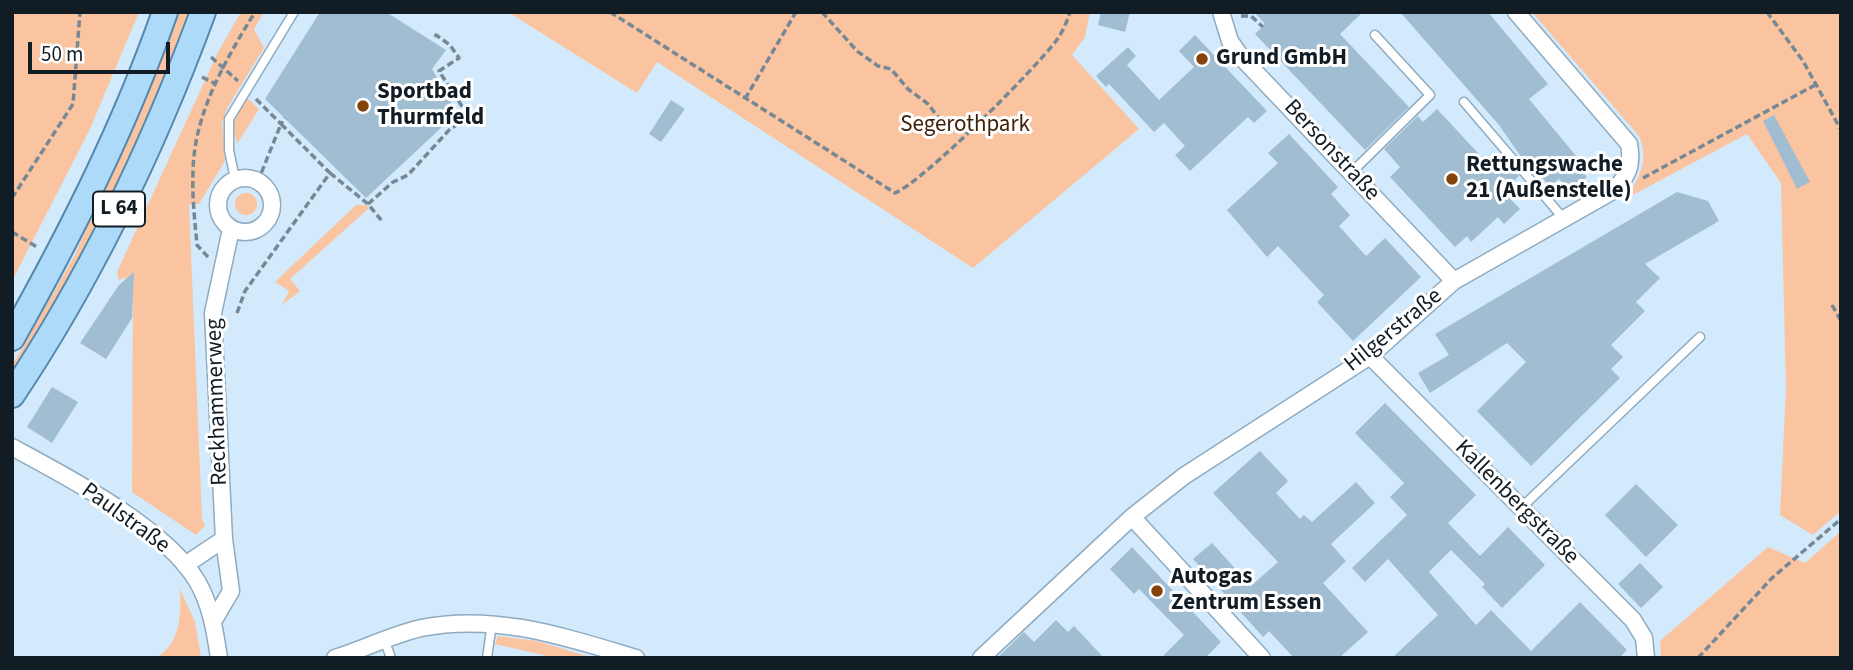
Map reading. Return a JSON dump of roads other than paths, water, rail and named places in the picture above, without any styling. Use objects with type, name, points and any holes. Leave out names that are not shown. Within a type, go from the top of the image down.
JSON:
[{"type":"main road","name":"L 64","points":[[12,338],[74,227],[99,174],[148,61],[165,12]]},
{"type":"main road","name":"L 64","points":[[12,395],[122,204],[180,75],[203,12]]},
{"type":"street","name":"Hilgerstraße","points":[[981,658],[1132,517],[1184,476],[1370,356],[1454,281],[1611,192],[1625,179],[1632,157],[1629,144],[1516,12]]},
{"type":"street","name":"Bersonstraße","points":[[1222,15],[1230,41],[1241,57],[1454,281]]},
{"type":"street","points":[[235,179],[258,181],[270,193],[272,201],[269,218],[256,230],[239,232],[231,229],[219,215],[217,207],[222,190],[235,179]]},
{"type":"street","name":"Reckhammerweg","points":[[214,620],[231,591],[224,538],[214,313],[231,229]]},
{"type":"street","name":"Kallenbergstraße","points":[[1370,356],[1633,620],[1644,638],[1646,658]]},
{"type":"street","name":"Paulstraße","points":[[12,447],[145,528],[185,565],[197,580],[214,620],[219,658]]},
{"type":"street","points":[[1132,517],[1262,658]]},
{"type":"street","points":[[185,565],[224,538]]},
{"type":"street","points":[[335,658],[421,628],[492,623],[540,630],[636,658]]},
{"type":"lane","points":[[235,179],[229,150],[229,118],[294,12]]},
{"type":"lane","points":[[1352,172],[1430,95],[1375,34]]},
{"type":"lane","points":[[1464,102],[1564,219]]},
{"type":"lane","points":[[1521,508],[1700,337]]},
{"type":"lane","points":[[487,658],[492,623]]},
{"type":"lane","points":[[384,639],[391,658]]},
{"type":"place","name":"Grund GmbH","points":[[1202,59]]},
{"type":"place","name":"Sportbad Thurmfeld","points":[[363,106]]},
{"type":"place","name":"Rettungswache 21 (Außenstelle)","points":[[1452,179]]},
{"type":"place","name":"Autogas Zentrum Essen","points":[[1157,591]]},
{"type":"park label","name":"Segerothpark","points":[[965,126]]}]
